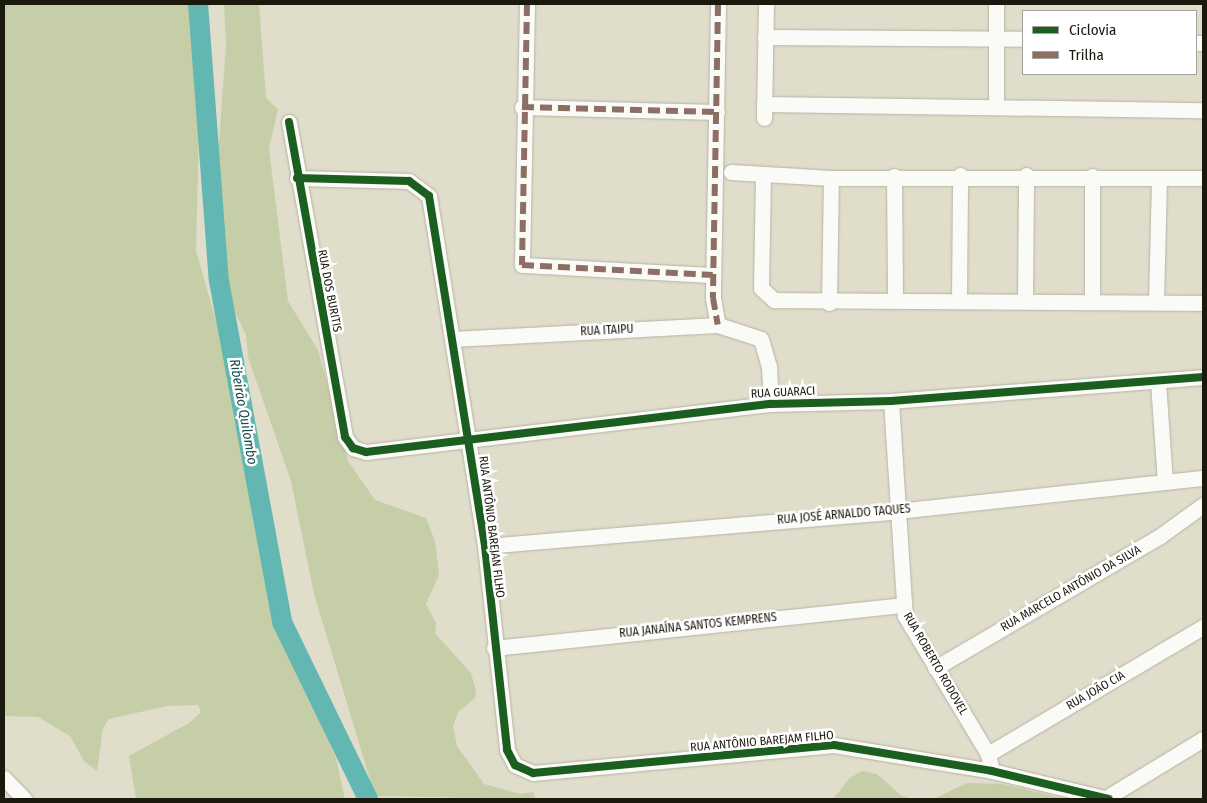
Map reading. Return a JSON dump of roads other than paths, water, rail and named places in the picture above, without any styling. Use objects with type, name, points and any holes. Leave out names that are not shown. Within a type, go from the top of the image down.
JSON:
[{"type":"street","points":[[527,4],[522,107],[522,266],[713,275]]},
{"type":"street","points":[[718,4],[713,275],[718,325]]},
{"type":"street","points":[[766,4],[764,111],[996,104],[1203,110]]},
{"type":"street","points":[[996,4],[996,104]]},
{"type":"street","points":[[765,38],[1022,39]]},
{"type":"street","points":[[522,107],[717,112]]},
{"type":"street","name":"RUA DOS BURITIS","points":[[289,122],[297,178],[345,437],[353,448],[366,452]]},
{"type":"street","points":[[731,172],[831,178],[960,175],[1203,178]]},
{"type":"street","points":[[763,175],[761,288],[774,300],[829,303],[959,300],[1203,302]]},
{"type":"street","points":[[959,300],[960,175]]},
{"type":"street","points":[[1025,300],[1026,175]]},
{"type":"street","points":[[894,176],[895,301]]},
{"type":"street","points":[[1092,176],[1092,301]]},
{"type":"street","name":"RUA ANTÔNIO BAREJAN FILHO","points":[[297,178],[409,181],[421,186],[430,196],[485,546],[506,750],[515,764],[532,773]]},
{"type":"street","points":[[829,303],[831,178]]},
{"type":"street","points":[[1156,302],[1159,178]]},
{"type":"street","name":"RUA ITAIPU","points":[[452,339],[718,325],[761,338],[769,367],[771,404]]},
{"type":"street","name":"RUA GUARACI","points":[[366,452],[469,438],[771,404],[891,401],[1158,382],[1203,377]]},
{"type":"street","points":[[1158,382],[1165,482]]},
{"type":"street","name":"RUA ROBERTO RODOVEL","points":[[891,401],[902,605],[935,668],[988,754],[992,771]]},
{"type":"street","name":"RUA JOSÉ ARNALDO TAQUES","points":[[485,546],[898,511],[1203,478]]},
{"type":"street","name":"RUA MARCELO ANTÔNIO DA SILVA","points":[[935,668],[1160,536],[1203,505]]},
{"type":"street","name":"RUA JANAÍNA SANTOS KEMPRENS","points":[[494,648],[902,605]]},
{"type":"street","name":"RUA JOÃO CIA","points":[[988,754],[1203,627]]},
{"type":"street","points":[[1108,799],[1203,739]]},
{"type":"street","name":"RUA ANTÔNIO BAREJAM FILHO","points":[[532,773],[834,746],[992,771],[1108,799]]},
{"type":"street","points":[[4,778],[24,799]]},
{"type":"waterway","name":"Ribeirão Quilombo","points":[[198,4],[219,281],[282,622],[368,799]]}]
